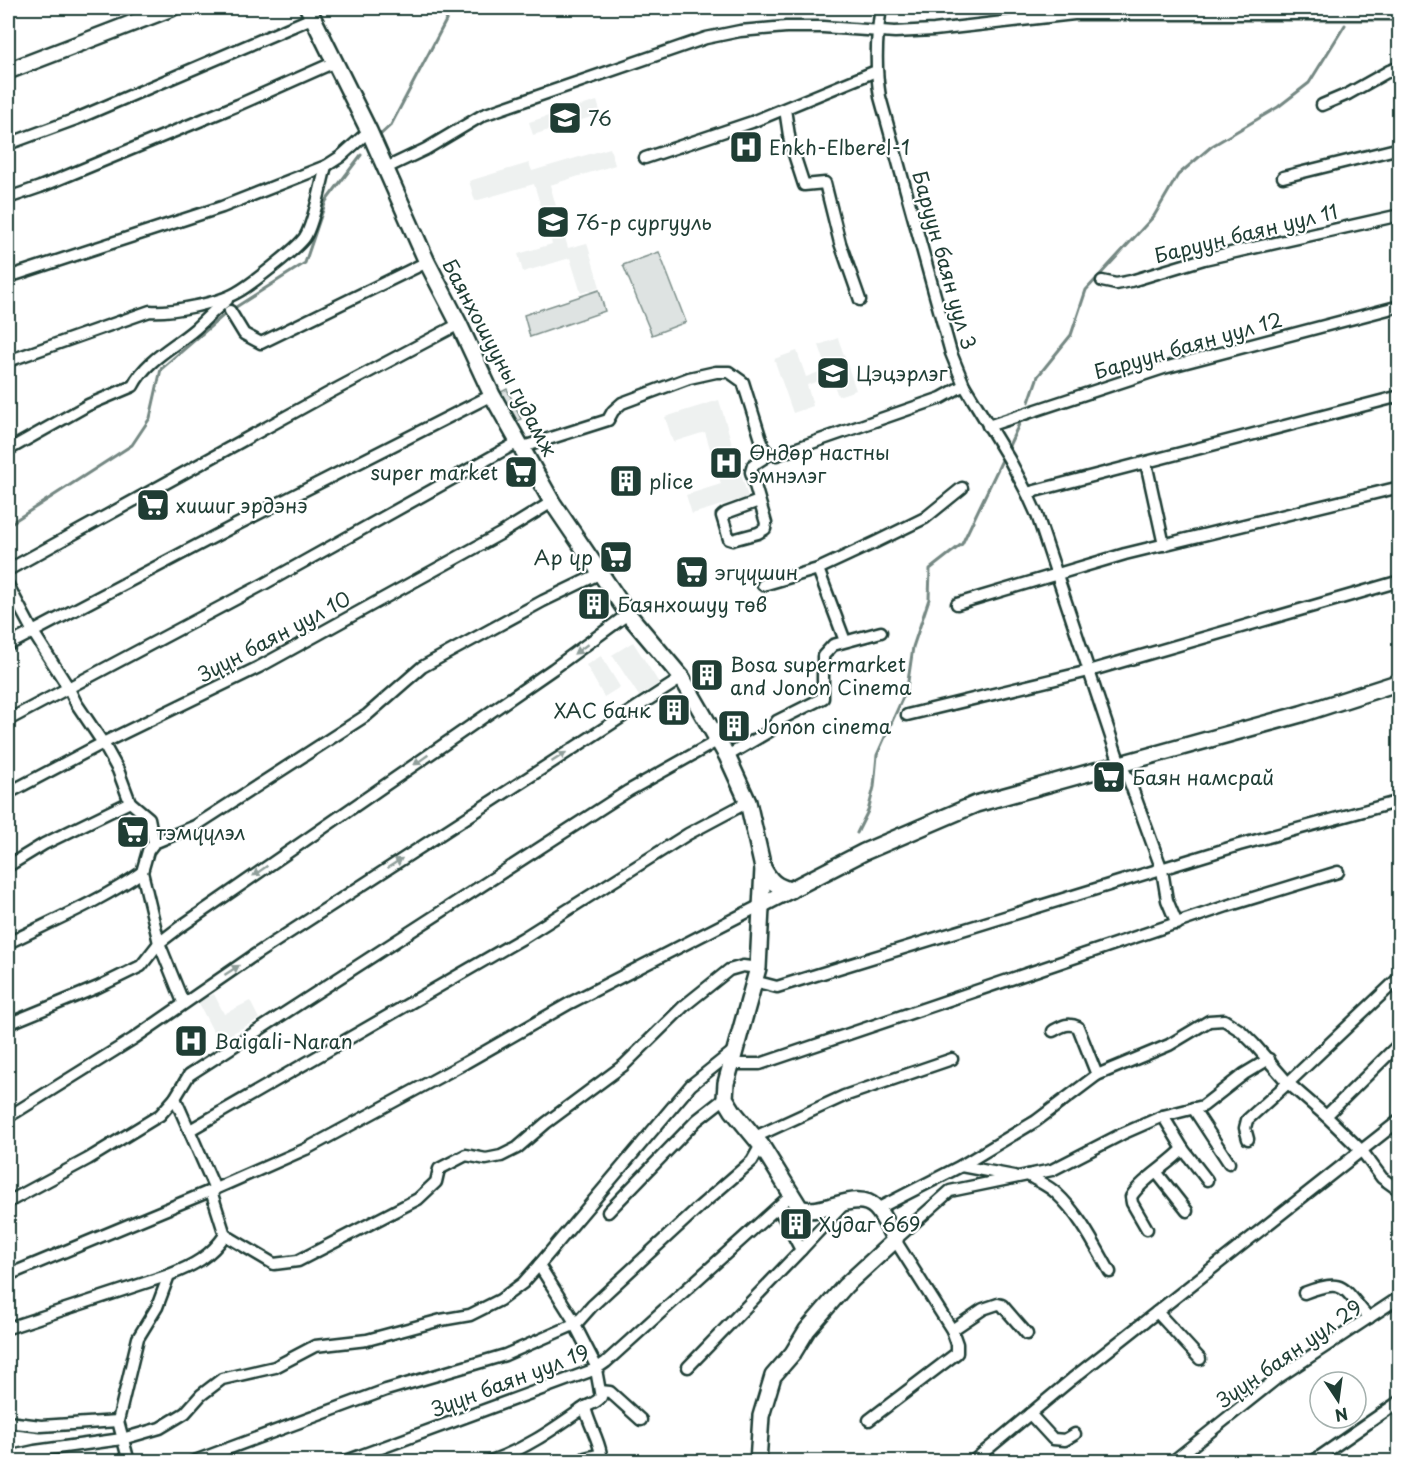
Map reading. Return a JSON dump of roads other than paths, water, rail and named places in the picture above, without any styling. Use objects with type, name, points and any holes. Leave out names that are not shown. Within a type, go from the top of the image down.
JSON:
[{"type":"street","points":[[8,71],[172,8]]},
{"type":"street","name":"Баруун баян уул 3","points":[[881,8],[877,30],[876,71],[880,97],[951,353],[964,385],[1027,493],[1058,575],[1120,764],[1130,780],[1162,870],[1167,900],[1178,924]]},
{"type":"street","points":[[8,144],[76,119],[310,13]]},
{"type":"street","name":"Баянхошууны гудамж","points":[[310,13],[386,168],[427,262],[492,395],[552,502],[628,614],[682,678],[727,756],[748,802],[763,868],[756,975],[726,1083],[725,1098]]},
{"type":"street","points":[[386,168],[426,149],[483,115],[706,38],[740,31],[823,27],[895,32],[934,30],[1074,14],[1400,14]]},
{"type":"street","points":[[8,198],[40,188],[335,62]]},
{"type":"street","points":[[1322,105],[1400,67]]},
{"type":"street","points":[[645,158],[785,109],[876,71]]},
{"type":"street","points":[[785,109],[790,142],[804,185],[825,183],[840,243],[860,300]]},
{"type":"street","points":[[8,277],[222,207],[326,166],[372,139]]},
{"type":"street","points":[[1283,177],[1400,148]]},
{"type":"street","points":[[8,450],[88,405],[133,386],[139,374],[196,328],[212,311],[282,258],[304,237],[315,209],[326,166]]},
{"type":"street","name":"Баруун баян уул 11","points":[[1102,281],[1116,284],[1131,281],[1204,259],[1400,215]]},
{"type":"street","points":[[230,311],[244,334],[261,343],[427,262]]},
{"type":"street","points":[[8,361],[150,312],[166,313],[236,294]]},
{"type":"street","name":"Баруун баян уул 12","points":[[988,426],[1164,368],[1400,306]]},
{"type":"street","points":[[8,570],[459,324]]},
{"type":"street","points":[[8,720],[521,444],[608,420],[613,411],[622,403],[678,382],[716,372],[729,372],[743,382],[764,449],[770,454],[777,455],[941,398],[964,385]]},
{"type":"street","points":[[8,645],[492,395]]},
{"type":"street","points":[[1027,493],[1400,396]]},
{"type":"street","points":[[759,501],[751,472],[753,465],[770,454]]},
{"type":"street","points":[[1146,462],[1164,545]]},
{"type":"street","points":[[957,604],[1125,554],[1400,487]]},
{"type":"street","points":[[763,585],[818,569],[925,518],[962,488]]},
{"type":"street","name":"Зүүн баян уул 10","points":[[8,793],[259,667],[500,534],[552,502]]},
{"type":"street","points":[[818,569],[845,641]]},
{"type":"street","points":[[183,1002],[159,943],[142,872],[148,851],[154,843],[195,826],[357,721],[422,667],[543,601],[601,573]]},
{"type":"street","points":[[907,715],[1089,671],[1400,581]]},
{"type":"street","points":[[8,585],[33,632],[76,703],[104,743],[118,770],[130,802],[149,818],[154,843]]},
{"type":"street","points":[[8,1024],[98,987],[141,966],[159,943],[180,927],[553,669],[628,614]]},
{"type":"street","points":[[727,756],[770,731],[777,721],[824,698],[823,656],[833,645],[881,632]]},
{"type":"street","points":[[8,1117],[133,1039],[183,1002],[682,678]]},
{"type":"street","points":[[8,1275],[306,1149],[465,1064],[570,1003],[864,852],[976,804],[1301,714],[1400,682]]},
{"type":"street","points":[[8,1202],[88,1159],[160,1115],[175,1098],[189,1075],[628,791],[717,741]]},
{"type":"street","points":[[215,1189],[212,1194],[225,1234],[274,1264],[298,1261],[418,1198],[436,1182],[439,1169],[455,1160],[466,1155],[486,1159],[501,1156],[517,1148],[546,1123],[624,1065],[684,1006],[729,970],[743,966],[777,987],[1239,845],[1400,801]]},
{"type":"street","points":[[8,866],[44,844],[130,802]]},
{"type":"street","points":[[190,1130],[523,938],[688,834],[748,802]]},
{"type":"street","points":[[763,868],[773,884],[791,890]]},
{"type":"street","points":[[8,943],[69,913],[142,872]]},
{"type":"street","points":[[731,1064],[760,1064],[1227,906],[1338,872]]},
{"type":"street","points":[[1248,1139],[1245,1128],[1247,1120],[1400,977]]},
{"type":"street","points":[[877,1209],[961,1166],[1035,1121],[1097,1075],[1169,1045],[1209,1021],[1224,1020],[1241,1031],[1269,1059],[1288,1083],[1362,1151],[1382,1178],[1400,1191]]},
{"type":"street","points":[[1053,1031],[1063,1025],[1071,1024],[1078,1027],[1097,1075]]},
{"type":"street","points":[[1326,1116],[1400,1043]]},
{"type":"street","points":[[8,1457],[35,1450],[122,1439],[160,1428],[185,1413],[201,1395],[222,1379],[275,1367],[315,1346],[367,1340],[477,1312],[500,1300],[523,1283],[539,1265],[691,1085],[737,1048]]},
{"type":"street","points":[[192,1461],[386,1390],[505,1355],[575,1324],[698,1208],[752,1161],[758,1141],[844,1096],[952,1059]]},
{"type":"street","points":[[758,1461],[761,1416],[773,1376],[807,1330],[845,1286],[950,1191],[1052,1170],[1163,1116],[1203,1106],[1244,1074],[1269,1059]]},
{"type":"street","points":[[175,1098],[215,1189]]},
{"type":"street","points":[[608,1212],[698,1120],[725,1098],[758,1141],[800,1208],[809,1211],[854,1200],[868,1202],[877,1209],[952,1330],[957,1344],[957,1353],[869,1420]]},
{"type":"street","points":[[1192,1108],[1229,1163]]},
{"type":"street","points":[[1163,1116],[1207,1180]]},
{"type":"street","points":[[972,1461],[1400,1120]]},
{"type":"street","points":[[1147,1229],[1131,1197],[1136,1189],[1171,1163],[1184,1149]]},
{"type":"street","points":[[961,1166],[1024,1176],[1054,1191],[1079,1220],[1110,1272]]},
{"type":"street","points":[[1157,1173],[1187,1211]]},
{"type":"street","name":"Зүүн баян уул 19","points":[[343,1461],[596,1369],[792,1194]]},
{"type":"street","points":[[687,1366],[845,1203]]},
{"type":"street","points":[[778,1207],[801,1250]]},
{"type":"street","points":[[8,1328],[170,1275],[196,1264],[217,1247],[225,1234]]},
{"type":"street","points":[[494,1460],[514,1452],[553,1430],[585,1407],[597,1402],[601,1397],[596,1369],[575,1324],[539,1265]]},
{"type":"street","points":[[129,1461],[118,1421],[138,1338],[157,1307],[170,1275]]},
{"type":"street","points":[[1304,1293],[1325,1285],[1337,1285],[1346,1289],[1369,1318]]},
{"type":"street","name":"Зүүн баян уул 29","points":[[1172,1461],[1276,1379],[1400,1297]]},
{"type":"street","points":[[952,1330],[983,1309],[998,1304],[1002,1305],[1027,1334]]},
{"type":"street","points":[[1157,1312],[1200,1359]]},
{"type":"street","points":[[600,1391],[609,1392],[641,1420]]},
{"type":"street","points":[[1312,1461],[1400,1401]]},
{"type":"street","points":[[580,1461],[585,1458],[601,1454],[601,1456],[599,1442],[587,1419],[585,1407]]},
{"type":"street","points":[[1030,1414],[1053,1439],[1065,1440],[1076,1434]]},
{"type":"street","points":[[8,1422],[41,1426],[118,1421]]},
{"type":"waterway","points":[[379,136],[391,125],[451,11],[455,8]]},
{"type":"waterway","points":[[1029,402],[1038,376],[1071,335],[1086,290],[1154,216],[1178,175],[1212,146],[1278,107],[1309,83],[1345,25]]},
{"type":"waterway","points":[[8,525],[132,445],[150,418],[161,369],[225,314],[305,263],[326,201],[361,155]]},
{"type":"waterway","points":[[1007,450],[1020,422]]},
{"type":"waterway","points":[[857,833],[868,811],[874,787],[877,755],[907,688],[913,647],[929,599],[930,569],[962,544],[1004,456]]},
{"type":"place","name":"76","points":[[565,118]]},
{"type":"place","name":"Enkh-Elberel-1","points":[[746,147]]},
{"type":"place","name":"76-р сургууль","points":[[553,222]]},
{"type":"place","name":"Цэцэрлэг","points":[[833,373]]},
{"type":"place","name":"Өндөр настны эмнэлэг","points":[[726,463]]},
{"type":"place","name":"super market","points":[[521,472]]},
{"type":"place","name":"plice","points":[[626,481]]},
{"type":"place","name":"хишиг эрдэнэ","points":[[153,505]]},
{"type":"place","name":"Ар үр","points":[[616,557]]},
{"type":"place","name":"эгүүшин","points":[[692,572]]},
{"type":"place","name":"Баянхошуу төв","points":[[594,604]]},
{"type":"place","name":"Bosa supermarket and Jonon Cinema","points":[[707,675]]},
{"type":"place","name":"ХАС банк","points":[[674,710]]},
{"type":"place","name":"Jonon cinema","points":[[734,726]]},
{"type":"place","name":"Баян намсрай","points":[[1109,777]]},
{"type":"place","name":"тэмүүлэл","points":[[133,832]]},
{"type":"place","name":"Baigali-Naran","points":[[191,1041]]},
{"type":"place","name":"Худаг 669","points":[[796,1224]]}]
